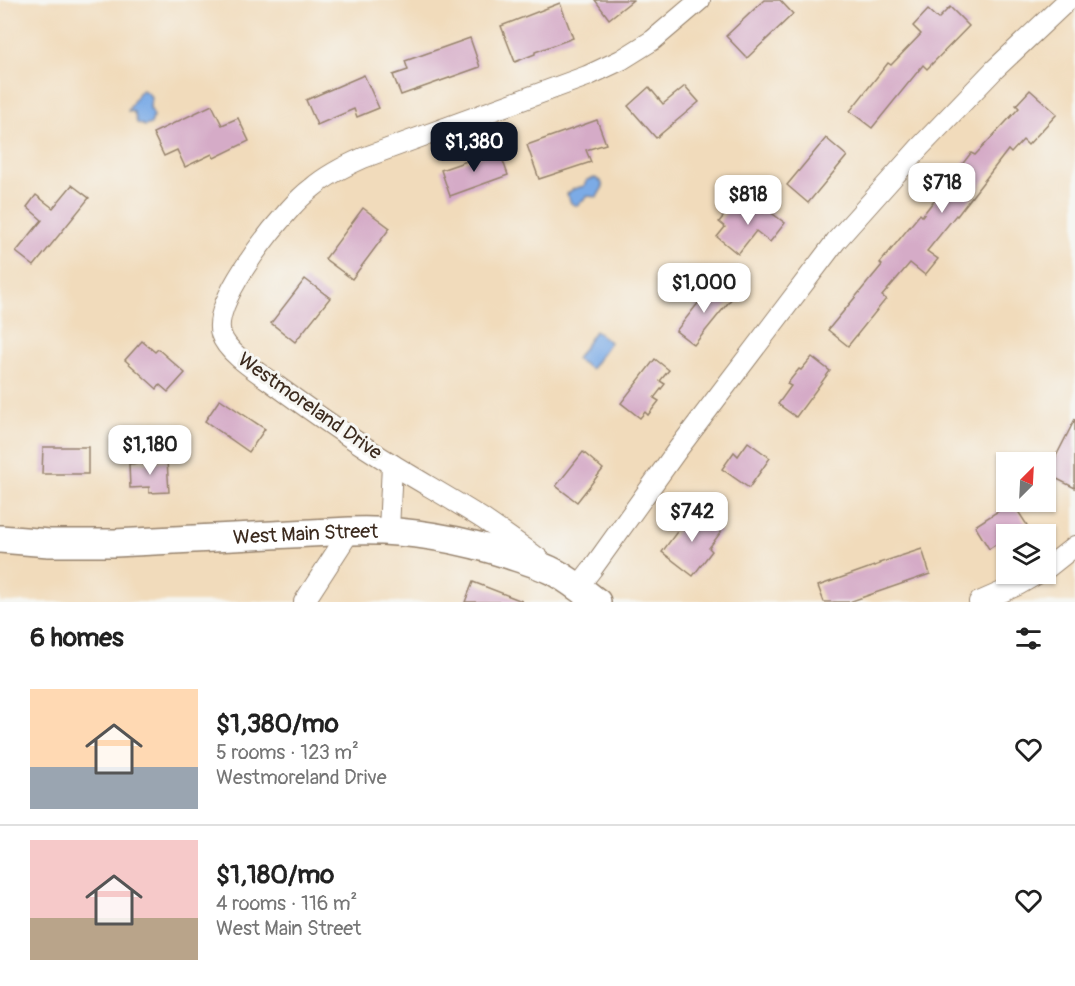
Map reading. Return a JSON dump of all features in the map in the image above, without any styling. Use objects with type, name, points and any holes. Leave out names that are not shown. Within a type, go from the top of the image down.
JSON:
[{"type":"main road","name":"West Main Street","points":[[0,539],[49,543],[115,543],[389,531],[440,537],[478,545],[522,559],[555,572],[587,594]]},
{"type":"street","name":"Westmoreland Drive","points":[[555,572],[484,520],[328,423],[258,372],[225,343],[220,333],[220,319],[244,269],[268,235],[291,207],[336,171],[363,158],[587,76],[621,60],[653,39],[700,0]]},
{"type":"street","points":[[587,594],[592,569],[678,449],[837,241],[920,147],[995,69],[1068,0]]},
{"type":"street","points":[[389,531],[392,464]]},
{"type":"street","points":[[304,602],[350,531]]},
{"type":"street","points":[[1056,561],[1075,546]]},
{"type":"street","points":[[980,602],[1020,584]]},
{"type":"water","points":[[142,90],[151,97],[150,108],[153,116],[151,124],[145,126],[137,123],[134,112],[128,111]]},
{"type":"water","points":[[595,178],[601,181],[603,187],[597,197],[587,196],[577,206],[571,203],[567,194],[573,189],[584,186],[587,180]]},
{"type":"water","points":[[595,331],[610,342],[591,369],[576,359]]},
{"type":"building","points":[[595,0],[633,0],[609,19]]},
{"type":"building","points":[[764,0],[780,0],[793,14],[747,58],[726,36]]},
{"type":"building","points":[[560,3],[573,38],[515,62],[501,26]]},
{"type":"building","points":[[950,7],[969,26],[927,69],[923,65],[872,128],[850,111],[888,63],[891,65],[921,34],[913,26],[928,10],[938,19]]},
{"type":"building","points":[[470,38],[480,67],[401,95],[393,75],[408,70],[405,61]]},
{"type":"building","points":[[364,75],[379,108],[357,117],[354,109],[317,125],[306,100]]},
{"type":"building","points":[[685,86],[699,102],[656,138],[628,106],[649,87],[663,104]]},
{"type":"building","points":[[1030,90],[1057,114],[1028,145],[1023,140],[1011,153],[1008,150],[927,251],[938,259],[925,275],[910,263],[882,296],[886,299],[848,346],[828,330],[971,153],[975,155],[1019,108],[1016,105]]},
{"type":"building","points":[[212,105],[222,125],[238,118],[249,141],[214,158],[212,154],[185,167],[177,150],[164,156],[153,133]]},
{"type":"building","points":[[597,120],[606,144],[586,150],[591,162],[539,179],[527,145]]},
{"type":"building","points":[[826,138],[847,156],[808,203],[787,185]]},
{"type":"building","points":[[499,150],[508,175],[450,196],[441,170]]},
{"type":"building","points":[[72,185],[89,198],[34,266],[16,252],[42,220],[27,207],[36,195],[53,208]]},
{"type":"building","points":[[747,200],[763,213],[766,209],[785,223],[770,242],[756,231],[738,254],[717,237],[725,227],[719,222],[730,208],[737,213]]},
{"type":"building","points":[[363,208],[390,228],[352,279],[325,259]]},
{"type":"building","points":[[305,279],[330,298],[295,342],[271,323]]},
{"type":"building","points":[[714,283],[732,298],[694,345],[676,331]]},
{"type":"building","points":[[142,341],[155,352],[158,349],[185,373],[168,392],[160,385],[157,389],[125,360]]},
{"type":"building","points":[[812,357],[830,371],[796,417],[778,404],[791,386],[787,384]]},
{"type":"building","points":[[655,359],[669,370],[660,381],[665,384],[654,398],[659,401],[648,415],[645,412],[640,418],[621,403]]},
{"type":"building","points":[[220,399],[265,429],[249,452],[205,421]]},
{"type":"building","points":[[1075,419],[1075,488],[1056,478],[1056,456]]},
{"type":"building","points":[[748,442],[770,458],[749,488],[722,469],[734,452],[738,456]]},
{"type":"building","points":[[43,447],[88,447],[88,474],[42,474]]},
{"type":"building","points":[[583,452],[603,469],[577,502],[556,486]]},
{"type":"building","points":[[167,461],[169,492],[149,493],[149,487],[130,488],[129,464]]},
{"type":"building","points":[[693,510],[721,532],[709,548],[712,551],[693,576],[662,552]]},
{"type":"building","points":[[997,512],[1019,512],[1026,524],[996,524],[996,544],[989,549],[975,526]]},
{"type":"building","points":[[922,549],[930,574],[849,602],[824,602],[818,586]]},
{"type":"building","points":[[473,582],[522,601],[522,602],[465,602]]}]
